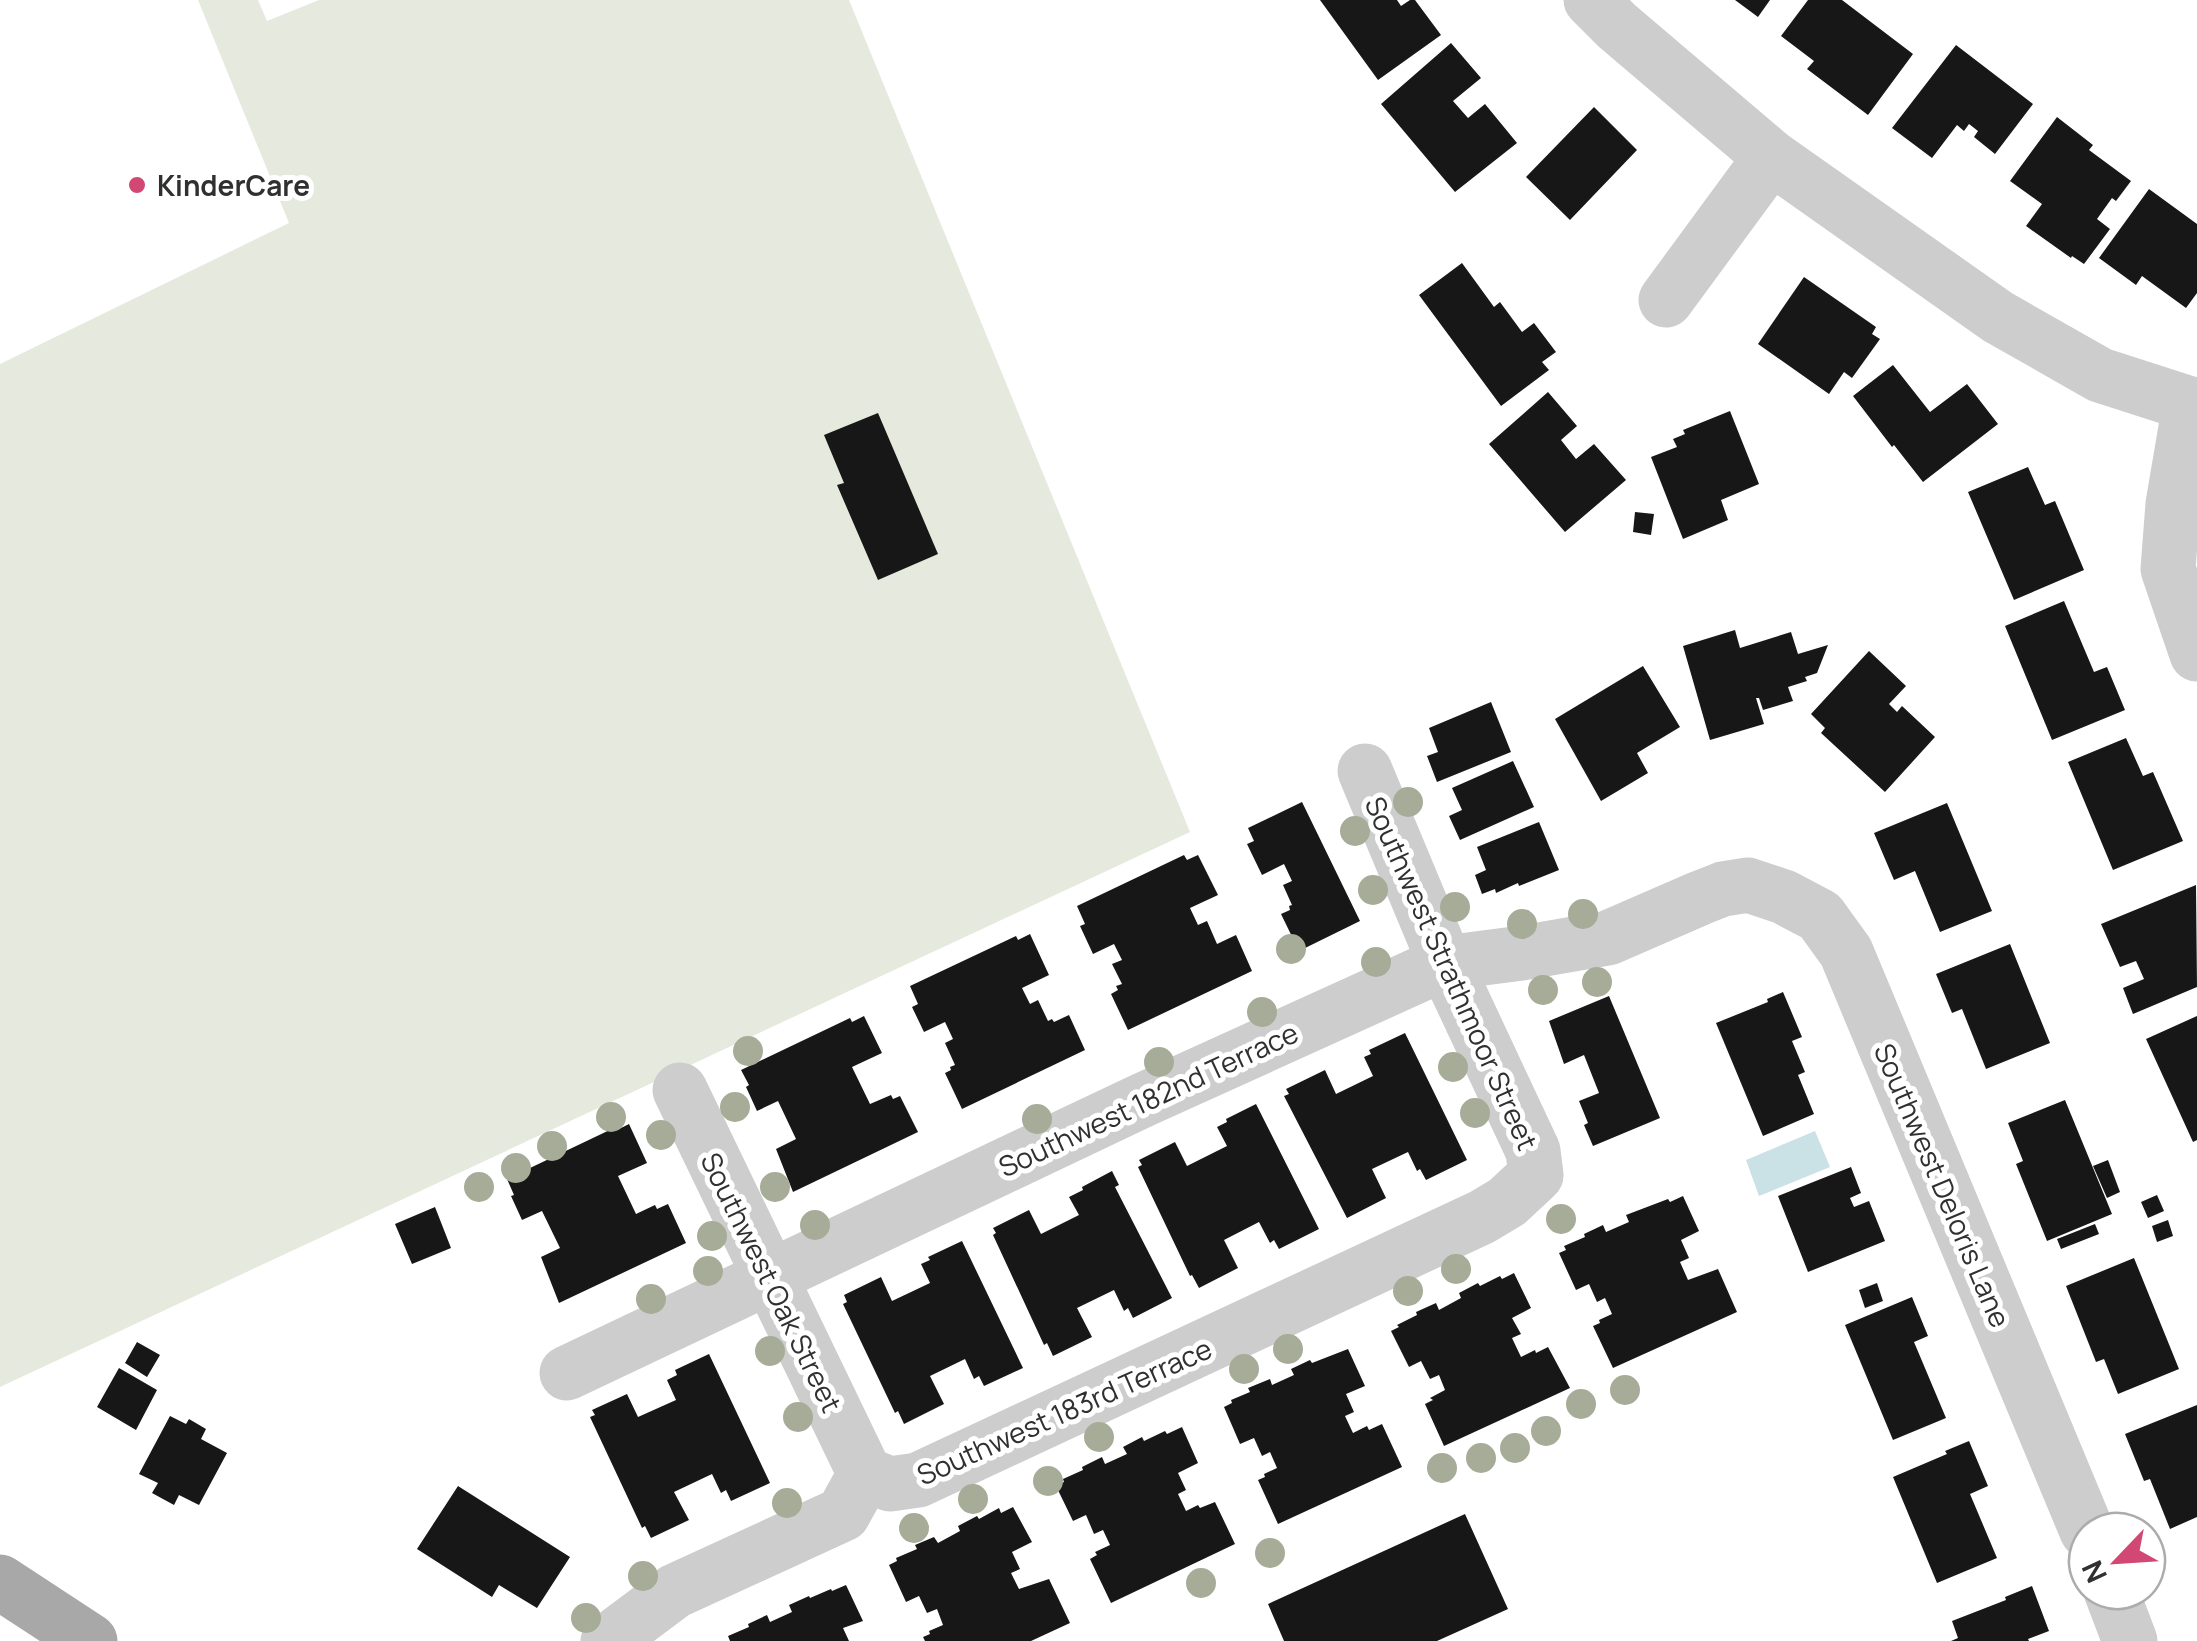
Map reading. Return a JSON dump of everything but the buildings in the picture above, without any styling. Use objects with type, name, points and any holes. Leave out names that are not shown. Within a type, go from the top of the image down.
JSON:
[{"type":"main road","points":[[0,1582],[90,1641]]},
{"type":"street","points":[[1591,0],[1771,157],[1998,317],[2100,376],[2193,404],[2172,504],[2168,569],[2197,654]]},
{"type":"street","points":[[1666,300],[1771,157]]},
{"type":"street","name":"Southwest Strathmoor Street","points":[[1365,772],[1445,964],[1533,1152],[1536,1175]]},
{"type":"street","name":"Southwest 182nd Terrace","points":[[567,1373],[1144,1100],[1445,964],[1608,938],[1700,898],[1748,884]]},
{"type":"street","name":"Southwest Deloris Lane","points":[[1748,884],[1820,916],[1846,952],[2080,1511]]},
{"type":"street","name":"Southwest Oak Street","points":[[680,1090],[865,1474]]},
{"type":"street","name":"Southwest 183rd Terrace","points":[[865,1474],[890,1484],[918,1480],[1482,1218],[1507,1202],[1536,1175]]},
{"type":"street","points":[[608,1641],[675,1590],[842,1514],[865,1474]]},
{"type":"street","points":[[2118,1611],[2130,1641]]},
{"type":"shaded area","points":[[198,0],[258,0],[267,21],[319,0],[849,0],[1190,832],[0,1387],[0,364],[289,223]]},
{"type":"water","points":[[1815,1131],[1830,1167],[1759,1196],[1746,1160]]},
{"type":"place","name":"KinderCare","points":[[137,185]]}]
